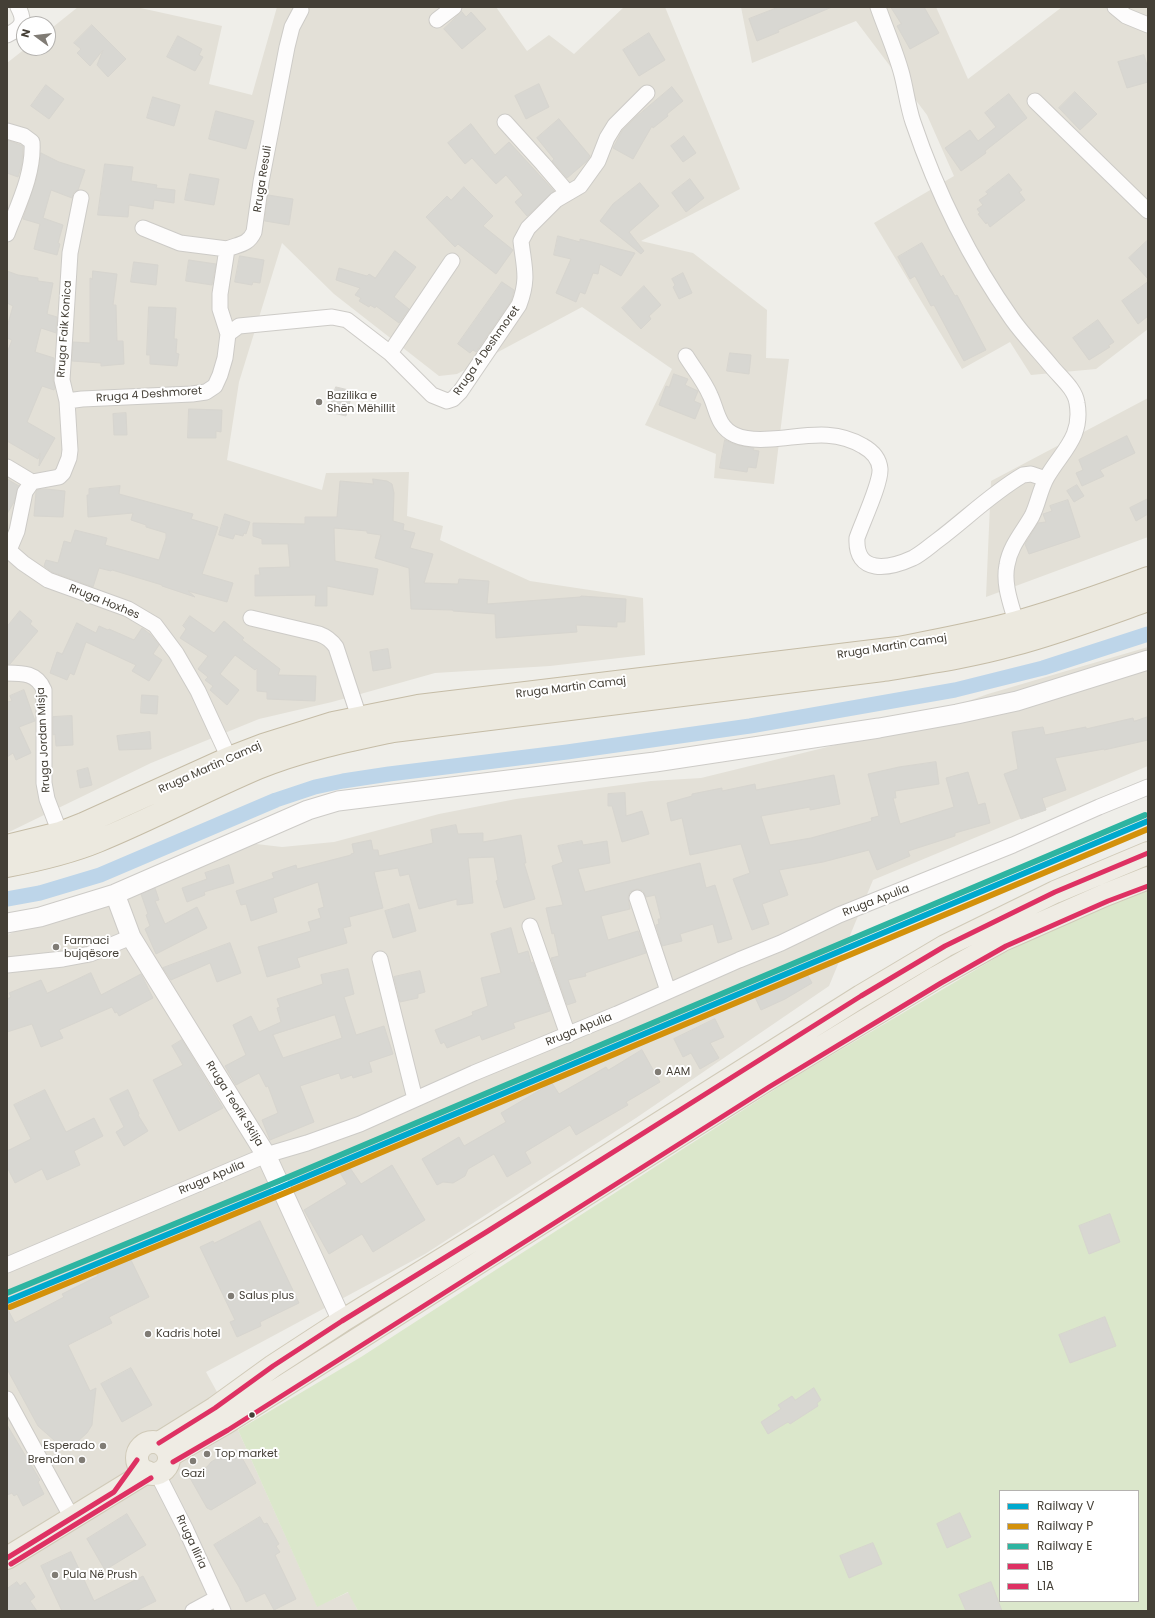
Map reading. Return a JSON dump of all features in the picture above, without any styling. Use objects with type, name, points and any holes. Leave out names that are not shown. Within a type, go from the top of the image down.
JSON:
[{"type":"highway","name":"Rruga Martin Camaj","points":[[7,846],[60,833],[147,796],[229,758],[297,734],[359,717],[418,706],[898,648],[961,636],[1016,622],[1063,608],[1148,578]]},
{"type":"highway","name":"Rruga Martin Camaj","points":[[7,866],[41,859],[97,841],[259,768],[295,754],[334,744],[393,731],[883,670],[953,659],[1011,646],[1073,627],[1148,600]]},
{"type":"main road","points":[[7,1558],[114,1492],[154,1461],[215,1408],[273,1366],[342,1321],[488,1231],[761,1058],[945,946],[1055,892],[1148,853]]},
{"type":"main road","points":[[154,1461],[230,1420],[765,1080],[937,977],[1003,940],[1105,894],[1148,878]]},
{"type":"street","points":[[7,35],[18,28],[22,22],[22,14],[18,7]]},
{"type":"street","points":[[437,20],[454,7]]},
{"type":"street","points":[[878,7],[902,76],[907,104],[914,125],[949,214],[991,289],[1019,328],[1071,388],[1077,402],[1078,422],[1075,436],[1068,449],[1046,479],[1032,515],[1011,551],[1006,566],[1007,585],[1016,622]]},
{"type":"street","points":[[1115,7],[1126,16],[1148,25]]},
{"type":"street","name":"Rruga Resuli","points":[[227,249],[245,244],[251,239],[254,232],[261,182],[287,47],[292,27],[301,10]]},
{"type":"street","name":"Rruga 4 Deshmoret","points":[[67,401],[206,392],[215,386],[220,375],[225,358],[228,334],[233,329],[239,326],[340,318],[347,320],[390,353],[432,395],[447,401],[453,399],[460,392],[519,305],[524,292],[526,278],[520,242],[522,236],[556,200],[567,192],[580,186],[598,161],[607,138],[615,125],[647,93]]},
{"type":"street","points":[[1035,101],[1148,211]]},
{"type":"street","points":[[506,122],[567,192]]},
{"type":"street","points":[[7,131],[24,136],[32,142],[33,152],[32,164],[26,183],[7,234]]},
{"type":"street","name":"Rruga Faik Konica","points":[[32,482],[59,476],[63,473],[67,466],[70,450],[67,401],[62,380],[70,253],[81,198]]},
{"type":"street","points":[[143,228],[180,243],[227,249],[220,294],[220,309],[228,334]]},
{"type":"street","points":[[390,353],[452,261]]},
{"type":"street","points":[[686,356],[711,396],[715,413],[724,426],[734,435],[748,439],[819,434],[839,436],[868,449],[876,456],[880,470],[878,483],[857,538],[856,547],[861,559],[870,565],[882,567],[914,558],[1023,475],[1031,474],[1046,479]]},
{"type":"street","points":[[7,467],[32,482],[25,492],[17,531],[8,549]]},
{"type":"street","name":"Rruga Hoxhes","points":[[8,549],[23,563],[48,580],[128,610],[155,625],[176,653],[198,691],[229,758]]},
{"type":"street","points":[[251,618],[326,636],[336,647],[359,717]]},
{"type":"street","points":[[7,923],[40,917],[116,894],[308,810],[338,802],[655,762],[879,728],[957,714],[1017,701],[1148,660]]},
{"type":"street","name":"Rruga Jordan Misja","points":[[7,673],[22,673],[30,675],[41,683],[44,690],[44,783],[47,799],[60,833]]},
{"type":"street","name":"Rruga Apulia","points":[[7,1265],[266,1155],[307,1143],[360,1124],[474,1073],[568,1035],[781,943],[839,915],[1000,851],[1099,806],[1148,787]]},
{"type":"street","name":"Rruga Teofik Skilja","points":[[116,894],[131,937],[266,1155],[342,1321]]},
{"type":"street","points":[[637,898],[668,991]]},
{"type":"street","points":[[530,926],[568,1035]]},
{"type":"street","points":[[7,964],[63,959],[90,954],[131,937]]},
{"type":"street","points":[[380,959],[415,1099]]},
{"type":"street","points":[[7,1399],[72,1518]]},
{"type":"street","name":"Rruga Iliria","points":[[154,1461],[220,1604]]},
{"type":"street","points":[[193,1611],[220,1604]]},
{"type":"shaded area","points":[[78,7],[136,7],[222,26],[209,84],[252,95],[277,7],[496,7],[527,51],[549,35],[574,54],[624,7],[665,7],[740,189],[641,241],[693,253],[767,310],[766,358],[789,359],[774,484],[714,478],[716,454],[645,425],[672,369],[582,307],[457,374],[439,376],[334,294],[282,243],[239,382],[227,460],[322,490],[326,473],[409,472],[407,516],[443,526],[440,540],[530,581],[643,598],[645,655],[550,666],[435,673],[332,702],[259,719],[151,763],[7,833],[7,63],[16,56],[56,56],[56,25]]},
{"type":"shaded area","points":[[741,7],[936,7],[968,79],[1062,7],[1148,7],[1148,329],[1096,369],[1031,375],[1010,342],[962,369],[874,223],[954,176],[927,115],[856,21],[752,63]]},
{"type":"shaded area","points":[[1148,398],[1148,537],[986,597],[991,481]]},
{"type":"shaded area","points":[[1148,647],[1148,766],[873,880],[829,986],[636,1118],[425,1254],[206,1372],[238,1430],[317,1606],[349,1592],[358,1611],[7,1611],[7,935],[222,840],[282,847],[334,842],[439,814],[516,799],[651,781],[701,778],[868,737],[988,694]]},
{"type":"green space","points":[[1148,886],[1148,1611],[358,1611],[348,1592],[317,1607],[238,1430],[361,1357],[788,1081],[1004,953],[1060,925]]},
{"type":"building","points":[[779,7],[832,7],[778,30],[779,32],[757,41],[749,19]]},
{"type":"building","points":[[891,7],[924,7],[939,33],[910,49],[897,26],[901,24]]},
{"type":"building","points":[[462,12],[466,17],[471,12],[486,29],[462,49],[444,29]]},
{"type":"building","points":[[92,25],[126,59],[108,77],[97,65],[103,50],[90,66],[77,53],[81,49],[74,43]]},
{"type":"building","points":[[649,33],[665,60],[639,76],[623,50]]},
{"type":"building","points":[[178,36],[202,49],[199,55],[203,57],[195,71],[167,57]]},
{"type":"building","points":[[1144,55],[1148,69],[1148,82],[1127,88],[1118,62]]},
{"type":"building","points":[[539,84],[549,107],[526,119],[515,96]]},
{"type":"building","points":[[46,85],[64,99],[49,119],[31,106]]},
{"type":"building","points":[[672,87],[683,101],[667,114],[668,116],[653,128],[652,126],[633,159],[613,148],[622,131],[636,117]]},
{"type":"building","points":[[1075,92],[1097,114],[1080,130],[1059,108]]},
{"type":"building","points":[[1009,94],[1027,118],[985,151],[986,153],[961,171],[945,148],[970,130],[978,141],[996,127],[985,113]]},
{"type":"building","points":[[153,97],[180,105],[174,126],[147,118]]},
{"type":"building","points":[[216,111],[254,121],[246,149],[209,139]]},
{"type":"building","points":[[559,119],[590,156],[587,161],[567,178],[552,161],[554,159],[537,138]]},
{"type":"building","points":[[471,124],[495,155],[509,142],[554,191],[527,216],[515,202],[523,195],[506,175],[496,184],[472,158],[465,164],[448,143]]},
{"type":"building","points":[[684,136],[696,153],[683,162],[671,146]]},
{"type":"building","points":[[7,140],[23,146],[22,164],[18,177],[7,173]]},
{"type":"building","points":[[41,153],[59,162],[85,170],[78,190],[74,192],[72,198],[51,190],[43,218],[63,225],[58,243],[60,244],[57,255],[34,249],[40,224],[23,219],[36,180]]},
{"type":"building","points":[[105,164],[133,167],[131,181],[157,185],[156,188],[175,190],[174,203],[154,200],[153,209],[129,205],[128,217],[98,215]]},
{"type":"building","points":[[190,174],[219,179],[214,205],[185,200]]},
{"type":"building","points":[[1009,174],[1022,190],[1019,192],[1025,200],[990,227],[978,214],[980,213],[977,209],[983,205],[979,200],[988,194],[986,192]]},
{"type":"building","points":[[690,179],[704,198],[686,212],[672,193]]},
{"type":"building","points":[[640,183],[659,206],[629,232],[644,251],[641,254],[600,221],[613,204]]},
{"type":"building","points":[[464,187],[493,216],[483,226],[513,250],[496,274],[458,244],[455,247],[426,217],[447,196],[451,200]]},
{"type":"building","points":[[268,195],[293,199],[289,225],[265,221]]},
{"type":"building","points":[[558,236],[580,242],[580,239],[635,253],[621,276],[600,264],[598,274],[593,273],[585,294],[580,292],[576,302],[556,293],[571,259],[554,255]]},
{"type":"building","points":[[1148,240],[1148,279],[1129,258]]},
{"type":"building","points":[[922,243],[941,277],[943,275],[955,296],[957,295],[986,350],[964,361],[934,305],[931,306],[915,276],[910,279],[898,257]]},
{"type":"building","points":[[395,251],[416,267],[394,297],[409,309],[399,323],[376,306],[375,308],[370,305],[369,307],[359,301],[361,298],[355,295],[360,288],[336,280],[339,268],[367,276],[369,274],[375,278]]},
{"type":"building","points":[[240,256],[264,260],[260,283],[253,282],[252,285],[235,282]]},
{"type":"building","points":[[189,260],[216,264],[212,285],[186,281]]},
{"type":"building","points":[[134,262],[158,265],[156,285],[131,282]]},
{"type":"building","points":[[7,271],[18,275],[38,278],[38,281],[53,283],[47,314],[57,317],[56,333],[41,328],[35,352],[54,358],[53,380],[55,388],[54,390],[42,386],[27,422],[55,438],[39,466],[40,453],[38,459],[7,441],[7,353],[12,340],[7,338],[7,327],[13,306],[7,303]]},
{"type":"building","points":[[93,271],[117,274],[113,305],[116,305],[117,341],[123,341],[124,364],[101,366],[101,363],[72,361],[73,342],[90,343],[90,278],[92,279]]},
{"type":"building","points":[[683,273],[692,293],[679,299],[673,287],[675,285],[672,279]]},
{"type":"building","points":[[502,282],[514,290],[511,301],[476,352],[473,350],[470,353],[458,344]]},
{"type":"building","points":[[1148,282],[1148,316],[1138,324],[1122,301]]},
{"type":"building","points":[[644,286],[661,305],[649,316],[651,319],[641,329],[622,308]]},
{"type":"building","points":[[149,307],[176,308],[174,339],[177,339],[176,353],[179,354],[177,366],[150,364],[150,355],[147,355]]},
{"type":"building","points":[[1098,320],[1114,342],[1108,346],[1110,347],[1089,360],[1073,338]]},
{"type":"building","points":[[730,353],[751,355],[749,374],[727,371]]},
{"type":"building","points":[[674,374],[688,379],[685,385],[698,391],[694,401],[701,404],[695,419],[659,405],[666,386],[669,387]]},
{"type":"building","points":[[336,387],[353,391],[346,416],[329,412]]},
{"type":"building","points":[[189,409],[222,410],[221,432],[216,431],[216,438],[188,438]]},
{"type":"building","points":[[126,413],[127,435],[114,435],[113,414]]},
{"type":"building","points":[[1127,436],[1135,453],[1100,470],[1104,476],[1082,486],[1076,473],[1083,470],[1079,460]]},
{"type":"building","points":[[725,440],[736,445],[754,448],[753,450],[759,451],[756,468],[748,467],[747,472],[720,468]]},
{"type":"building","points":[[7,479],[19,486],[14,502],[7,514]]},
{"type":"building","points":[[373,479],[387,481],[392,484],[394,493],[393,521],[404,524],[403,530],[415,533],[410,548],[433,554],[424,583],[458,584],[459,579],[489,581],[487,604],[581,596],[626,599],[625,622],[617,622],[617,627],[576,625],[577,632],[496,638],[495,614],[453,610],[411,609],[409,568],[375,558],[381,535],[367,533],[367,531],[334,528],[335,561],[378,569],[373,595],[327,586],[327,606],[315,606],[316,595],[255,596],[255,575],[260,575],[259,568],[290,567],[288,544],[262,544],[262,539],[253,536],[253,523],[305,524],[305,517],[337,517],[340,481],[373,484]]},
{"type":"building","points":[[1077,485],[1084,496],[1074,502],[1067,491]]},
{"type":"building","points":[[120,486],[119,494],[193,514],[191,519],[218,527],[202,574],[233,583],[227,602],[188,591],[195,597],[162,585],[112,570],[99,568],[93,587],[52,572],[44,566],[46,560],[58,563],[64,541],[71,543],[75,530],[107,538],[105,545],[159,560],[166,538],[166,533],[146,527],[146,525],[131,520],[133,513],[88,517],[87,495],[89,495],[89,489]]},
{"type":"building","points":[[46,489],[65,491],[63,517],[34,516],[36,492],[37,490]]},
{"type":"building","points":[[1148,499],[1148,514],[1136,521],[1130,508]]},
{"type":"building","points":[[1068,500],[1080,537],[1029,554],[1025,544],[1038,523],[1046,522],[1043,514],[1052,511],[1050,506]]},
{"type":"building","points":[[225,514],[250,522],[246,534],[244,533],[243,536],[235,534],[233,539],[219,535]]},
{"type":"building","points":[[20,611],[32,621],[30,624],[38,631],[10,664],[7,664],[7,627]]},
{"type":"building","points":[[190,616],[214,633],[224,621],[244,638],[242,640],[280,669],[278,675],[316,676],[315,701],[267,699],[267,692],[257,691],[257,668],[255,670],[235,655],[220,674],[239,690],[227,705],[210,690],[213,686],[205,680],[208,677],[198,669],[208,656],[180,638],[186,629],[183,626]]},
{"type":"building","points":[[77,623],[96,633],[99,626],[134,640],[142,628],[150,634],[159,645],[153,654],[162,660],[149,681],[132,671],[136,665],[86,642],[74,675],[70,673],[67,680],[50,673],[57,652],[62,654]]},
{"type":"building","points":[[388,649],[391,668],[373,671],[370,652]]},
{"type":"building","points":[[24,690],[35,721],[19,727],[31,753],[16,760],[13,753],[7,757],[7,702],[12,701],[10,696]]},
{"type":"building","points":[[142,695],[158,696],[157,714],[141,713]]},
{"type":"building","points":[[72,716],[73,745],[56,746],[55,734],[53,735],[53,717]]},
{"type":"building","points":[[1148,717],[1148,740],[1104,750],[1055,758],[1066,790],[1042,798],[1046,810],[1021,819],[1004,774],[1018,769],[1012,732],[1043,727],[1045,735],[1086,727],[1086,729],[1133,718],[1134,721]]},
{"type":"building","points":[[150,732],[151,749],[119,750],[117,736]]},
{"type":"building","points":[[936,762],[939,784],[895,791],[896,798],[893,798],[900,824],[954,807],[946,778],[968,772],[978,805],[985,803],[990,823],[955,833],[955,836],[908,851],[910,856],[877,870],[869,850],[823,862],[779,870],[788,895],[762,904],[769,924],[752,930],[733,879],[750,873],[741,844],[690,855],[682,818],[671,821],[667,803],[692,796],[692,794],[722,788],[722,791],[755,784],[756,790],[834,775],[840,804],[810,810],[810,807],[761,816],[770,845],[811,838],[872,821],[871,818],[879,816],[868,774],[899,767]]},
{"type":"building","points":[[88,768],[92,785],[80,788],[77,771]]},
{"type":"building","points":[[625,793],[626,816],[642,811],[649,834],[622,842],[612,806],[608,806],[608,794]]},
{"type":"building","points":[[456,825],[458,834],[483,833],[483,842],[521,835],[526,863],[524,863],[535,899],[504,908],[496,881],[498,880],[494,857],[468,858],[473,903],[457,905],[457,899],[419,909],[409,874],[400,876],[398,868],[374,872],[383,908],[349,917],[351,926],[343,928],[347,943],[297,958],[300,967],[267,977],[258,947],[311,931],[308,922],[321,918],[318,909],[324,907],[318,882],[273,898],[277,912],[251,921],[246,904],[241,905],[236,891],[274,878],[272,873],[296,865],[297,869],[351,855],[354,853],[352,844],[371,840],[373,850],[378,850],[379,856],[433,843],[431,830]]},
{"type":"building","points":[[582,841],[583,845],[607,841],[610,863],[578,869],[585,892],[700,863],[706,888],[715,885],[732,939],[718,943],[713,924],[680,934],[682,941],[662,946],[656,925],[659,924],[658,919],[661,919],[655,895],[646,897],[643,891],[638,889],[634,890],[630,892],[628,897],[630,909],[601,916],[608,940],[638,931],[646,953],[585,973],[586,976],[568,980],[576,1002],[567,1005],[551,958],[559,956],[546,908],[563,905],[552,866],[563,862],[558,846]]},
{"type":"building","points":[[229,865],[234,883],[204,892],[205,895],[187,902],[182,888],[207,879],[205,873]]},
{"type":"building","points":[[155,888],[159,900],[155,901],[165,924],[197,907],[207,928],[156,954],[145,929],[150,926],[146,915],[148,914],[141,894]]},
{"type":"building","points":[[409,904],[416,931],[393,938],[385,911]]},
{"type":"building","points":[[511,928],[518,954],[528,951],[531,963],[533,962],[550,1011],[513,1023],[515,1028],[482,1040],[480,1035],[447,1048],[444,1042],[441,1044],[435,1030],[473,1015],[472,1012],[488,1006],[481,978],[501,973],[491,934]]},
{"type":"building","points":[[230,943],[241,973],[217,982],[210,963],[171,980],[163,968]]},
{"type":"building","points":[[348,969],[354,994],[344,997],[356,1035],[384,1026],[393,1054],[369,1062],[372,1072],[353,1078],[352,1075],[341,1079],[339,1073],[300,1086],[314,1122],[270,1140],[262,1120],[278,1113],[268,1086],[266,1087],[259,1073],[236,1085],[225,1066],[246,1055],[233,1025],[251,1016],[259,1032],[281,1022],[277,1008],[280,1007],[277,999],[323,984],[321,975]],"holes":[[[335,1015],[342,1038],[283,1058],[273,1035]]]},
{"type":"building","points":[[420,971],[425,992],[418,994],[418,998],[400,1002],[394,977]]},
{"type":"building","points":[[806,972],[812,983],[785,999],[761,1010],[755,997]]},
{"type":"building","points":[[91,973],[101,995],[141,974],[153,998],[119,1016],[117,1012],[115,1013],[112,1007],[59,1030],[63,1038],[41,1047],[32,1024],[7,1032],[7,999],[11,997],[9,993],[41,980],[47,993]]},
{"type":"building","points":[[715,1019],[724,1037],[710,1043],[719,1058],[700,1069],[691,1053],[683,1057],[674,1039]]},
{"type":"building","points":[[182,1040],[223,1108],[179,1131],[153,1080],[183,1065],[172,1046]]},
{"type":"building","points":[[642,1050],[660,1082],[626,1102],[628,1105],[576,1135],[570,1125],[525,1152],[531,1163],[507,1177],[494,1154],[468,1169],[465,1176],[453,1183],[443,1182],[437,1185],[422,1159],[459,1137],[464,1146],[506,1122],[501,1113],[552,1083],[559,1094],[606,1067],[608,1070]]},
{"type":"building","points":[[45,1090],[66,1132],[94,1118],[103,1136],[74,1151],[80,1165],[47,1180],[42,1169],[15,1183],[7,1167],[7,1151],[31,1139],[14,1105]]},
{"type":"building","points":[[128,1090],[139,1114],[138,1115],[148,1131],[124,1146],[116,1132],[124,1127],[110,1099]]},
{"type":"building","points":[[348,1165],[361,1184],[392,1165],[425,1220],[373,1252],[362,1234],[329,1254],[304,1210],[347,1184],[339,1171]]},
{"type":"building","points":[[1110,1214],[1120,1242],[1089,1254],[1079,1226]]},
{"type":"building","points":[[260,1221],[299,1303],[260,1322],[261,1326],[237,1337],[230,1322],[235,1320],[200,1247],[213,1241],[214,1243]]},
{"type":"building","points":[[129,1256],[149,1297],[109,1317],[112,1323],[68,1345],[90,1391],[96,1388],[92,1425],[87,1433],[77,1442],[66,1443],[55,1441],[38,1426],[7,1369],[7,1308],[15,1323],[64,1297],[62,1294],[98,1276],[96,1272]]},
{"type":"building","points":[[1105,1317],[1116,1346],[1070,1363],[1059,1335]]},
{"type":"building","points":[[131,1368],[152,1405],[122,1422],[101,1384]]},
{"type":"building","points":[[814,1388],[821,1400],[817,1403],[818,1406],[790,1424],[788,1422],[768,1434],[761,1422],[781,1409],[778,1405],[792,1396],[795,1400]]},
{"type":"building","points":[[7,1425],[40,1480],[38,1482],[44,1494],[23,1506],[17,1494],[14,1496],[12,1493],[7,1495]]},
{"type":"building","points":[[236,1450],[256,1483],[211,1510],[207,1508],[190,1478],[192,1473],[207,1467],[216,1459],[221,1459]]},
{"type":"building","points":[[960,1513],[971,1537],[947,1548],[937,1524]]},
{"type":"building","points":[[127,1514],[146,1545],[105,1570],[87,1539]]},
{"type":"building","points":[[260,1517],[264,1524],[267,1523],[279,1544],[276,1546],[280,1552],[275,1555],[296,1599],[274,1610],[265,1593],[246,1602],[239,1587],[214,1545]]},
{"type":"building","points":[[873,1543],[882,1564],[849,1578],[840,1556]]},
{"type":"building","points":[[71,1552],[94,1601],[143,1576],[156,1601],[136,1611],[62,1611],[41,1566]]},
{"type":"building","points":[[17,1582],[20,1586],[25,1582],[35,1597],[30,1601],[37,1611],[7,1611],[7,1589]]},
{"type":"building","points":[[991,1582],[1002,1611],[966,1611],[959,1595]]},
{"type":"waterway","points":[[7,899],[40,893],[100,875],[276,800],[315,787],[389,774],[567,752],[750,726],[955,690],[1043,668],[1148,634]]},
{"type":"rail line","name":"E","points":[[7,1293],[279,1181],[1145,815]]},
{"type":"rail line","name":"V","points":[[7,1301],[282,1187],[1148,821]]},
{"type":"rail line","name":"P","points":[[10,1307],[285,1193],[1148,829]]},
{"type":"transit line","name":"L1B","points":[[159,1443],[215,1408],[273,1366],[342,1321],[488,1231],[861,996],[945,946],[1055,892],[1148,853]]},
{"type":"transit line","name":"L1A","points":[[173,1462],[228,1430],[769,1087],[941,983],[1006,946],[1108,901],[1148,886]]},
{"type":"transit line","name":"L1B","points":[[7,1558],[114,1492],[137,1460]]},
{"type":"transit line","name":"L1A","points":[[11,1564],[151,1478]]},
{"type":"place","name":"Bazilika e Shën Mëhillit","points":[[319,402]]},
{"type":"place","name":"Farmaci bujqësore","points":[[56,947]]},
{"type":"place","name":"AAM","points":[[658,1072]]},
{"type":"place","name":"Salus plus","points":[[231,1296]]},
{"type":"place","name":"Kadris hotel","points":[[148,1334]]},
{"type":"place","name":"Esperado","points":[[103,1446]]},
{"type":"place","name":"Top market","points":[[207,1454]]},
{"type":"place","name":"Brendon","points":[[82,1460]]},
{"type":"place","name":"Gazi","points":[[193,1461]]},
{"type":"place","name":"Pula Në Prush","points":[[55,1575]]}]
